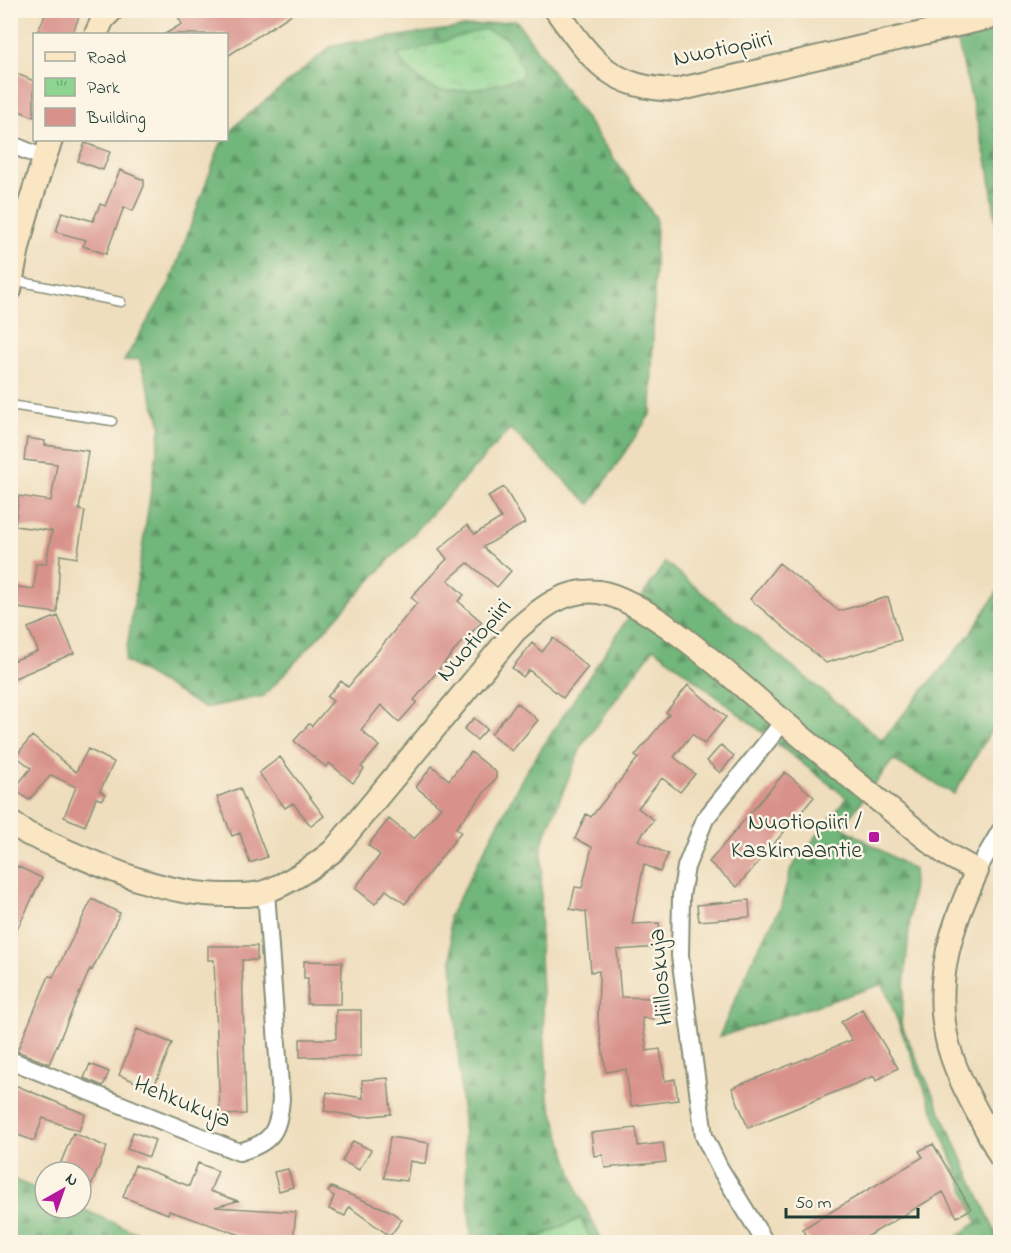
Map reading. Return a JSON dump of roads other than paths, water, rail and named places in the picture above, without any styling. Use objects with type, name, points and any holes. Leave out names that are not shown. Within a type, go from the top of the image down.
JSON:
[{"type":"street","points":[[96,33],[103,20],[112,10]]},
{"type":"street","name":"Nuotiopiiri","points":[[556,10],[597,63],[615,76],[636,86],[677,90],[1000,15]]},
{"type":"street","points":[[10,144],[47,149],[29,198],[11,285]]},
{"type":"street","name":"Nuotiopiiri","points":[[10,822],[28,834],[146,883],[171,891],[201,895],[246,895],[266,892],[313,868],[333,851],[515,630],[540,609],[564,596],[599,592],[622,598],[642,609],[699,650],[783,722],[946,854],[977,871]]},
{"type":"street","name":"Hiilloskuja","points":[[765,1242],[719,1167],[704,1136],[680,956],[681,896],[686,867],[705,819],[783,722]]},
{"type":"street","points":[[1000,831],[977,871],[956,916],[945,956],[941,994],[946,1036],[959,1072],[1000,1156]]},
{"type":"street","name":"Hehkukuja","points":[[10,1060],[238,1152],[258,1147],[273,1134],[279,1119],[281,1099],[266,892]]},
{"type":"lane","points":[[11,285],[121,302]]},
{"type":"lane","points":[[10,405],[112,421]]},
{"type":"place","name":"Nuotiopiiri / Kaskimaantie","points":[[874,837]]}]
